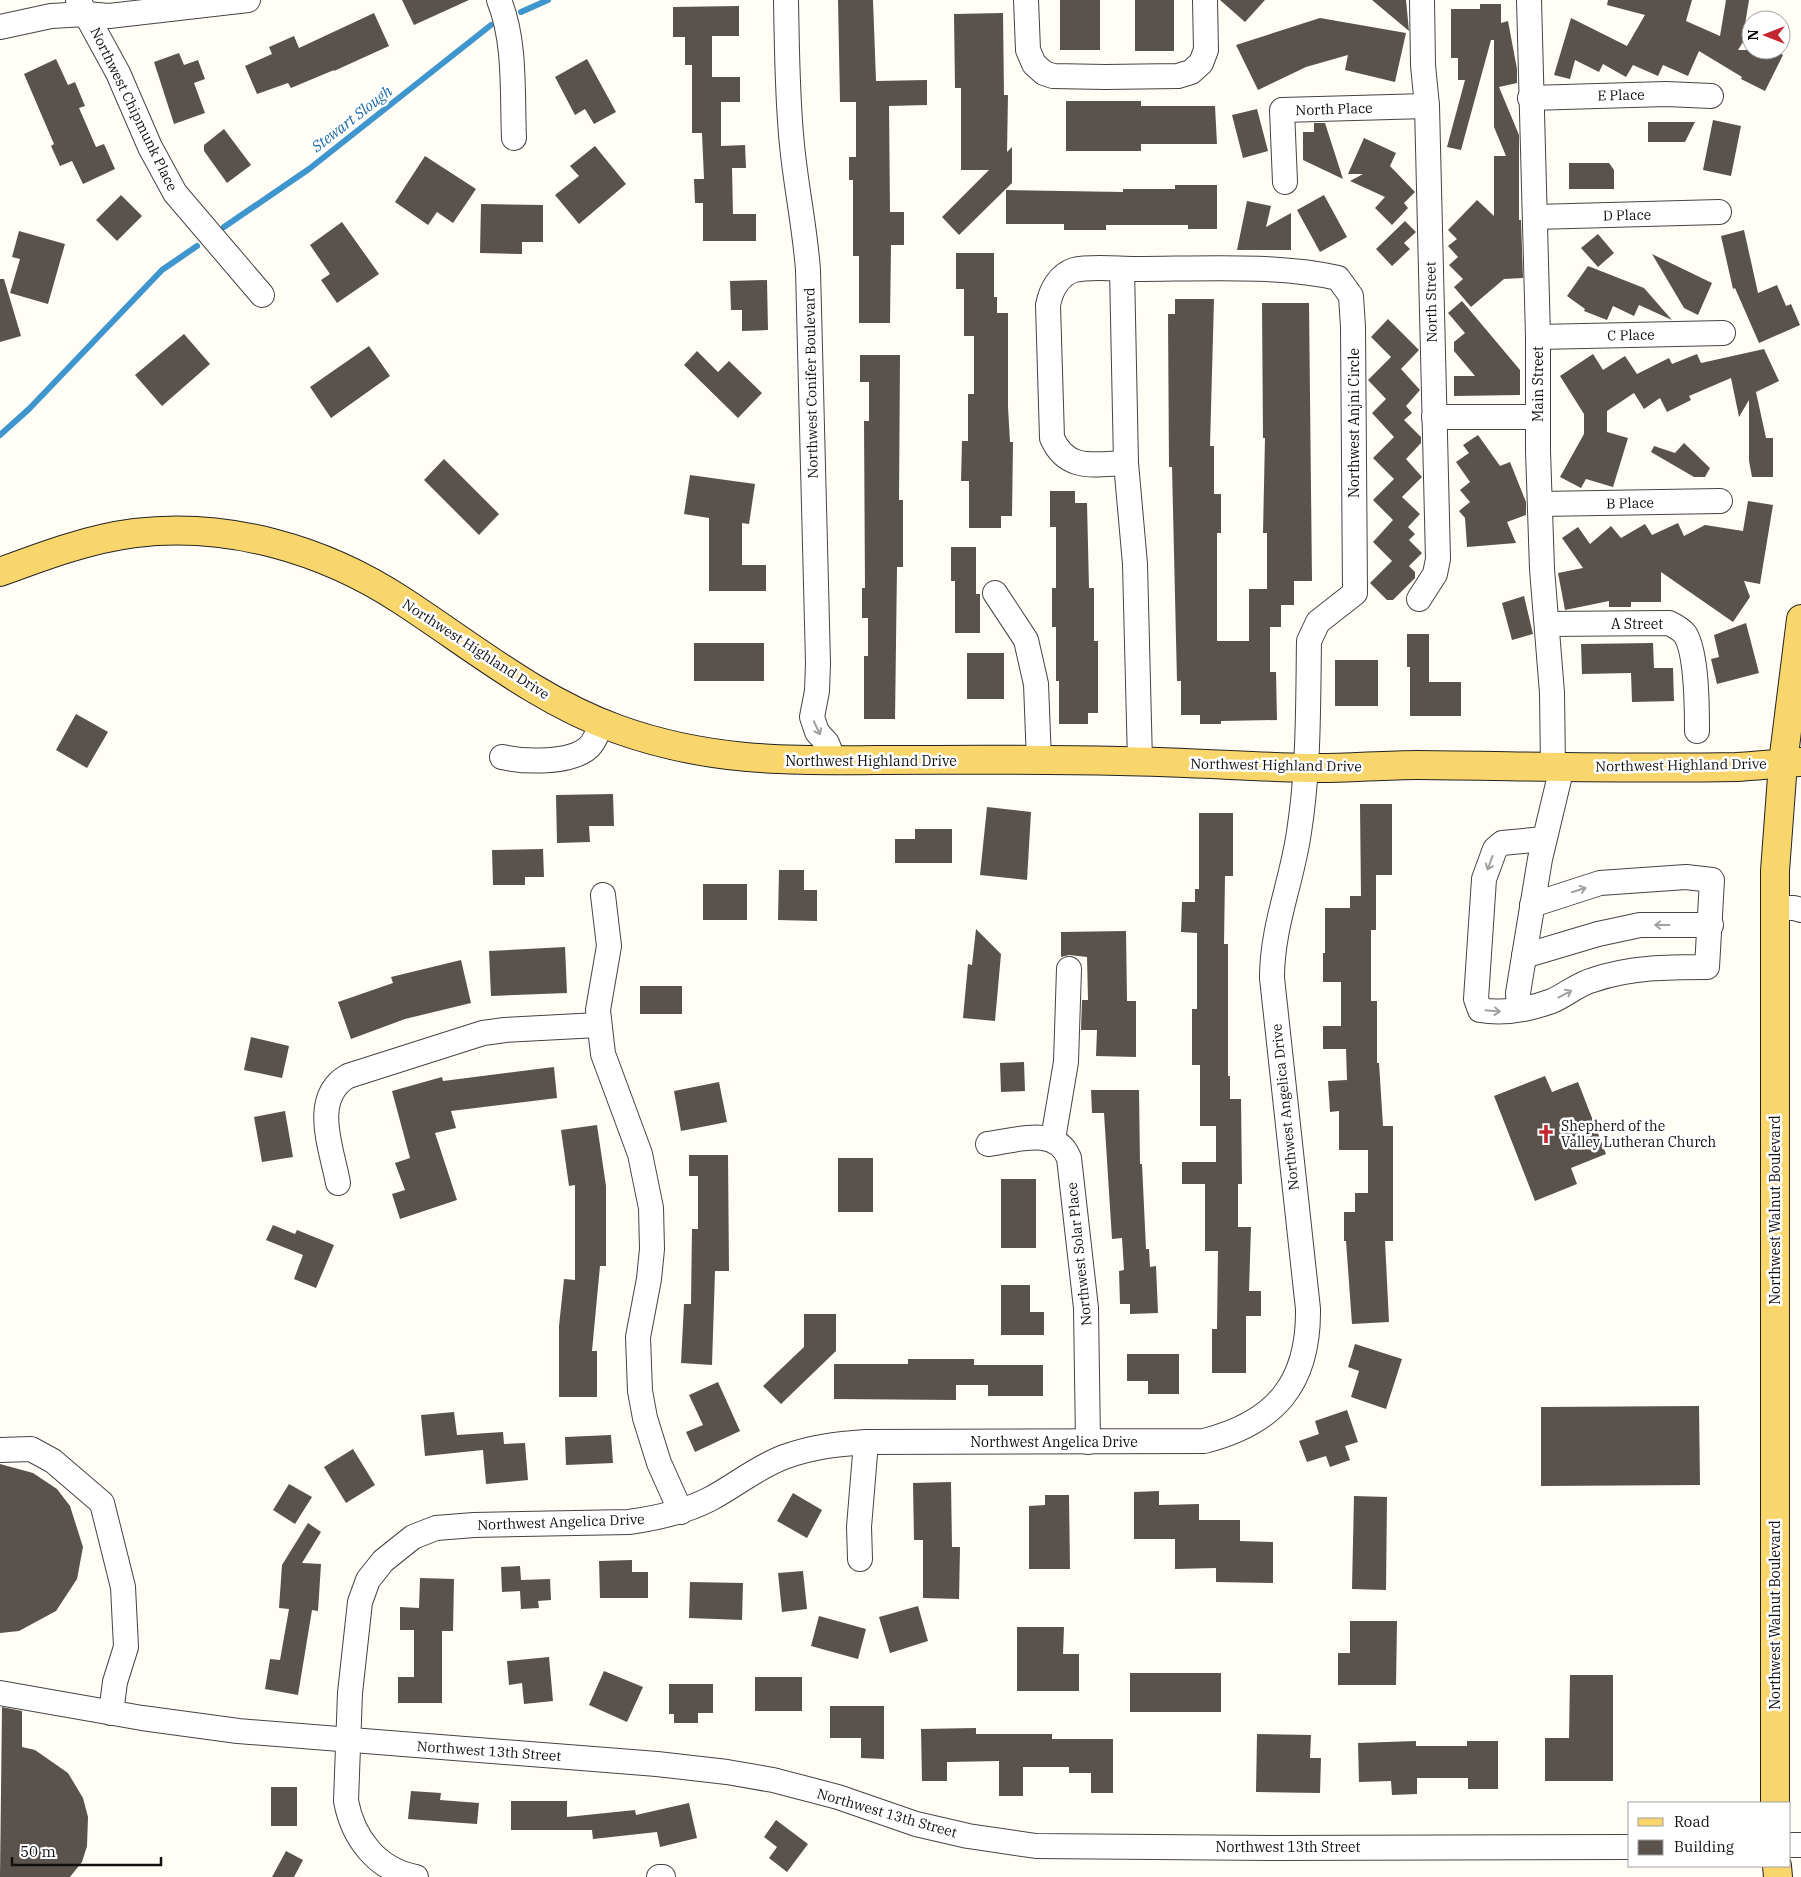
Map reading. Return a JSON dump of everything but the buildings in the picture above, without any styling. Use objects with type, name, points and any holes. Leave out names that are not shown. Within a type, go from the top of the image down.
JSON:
[{"type":"main road","name":"Northwest Highland Drive","points":[[0,572],[92,542],[134,533],[180,530],[227,534],[276,544],[325,559],[361,576],[398,598],[518,680],[569,708],[650,740],[724,756],[783,761],[1140,762],[1307,768],[1406,765],[1740,767],[1792,762]]},
{"type":"main road","name":"Northwest Walnut Boulevard","points":[[1775,1802],[1788,909],[1776,871],[1792,762],[1801,619]]},
{"type":"street","points":[[0,27],[82,7],[109,16],[248,0]]},
{"type":"street","points":[[499,0],[505,16],[510,43],[514,138]]},
{"type":"street","name":"Northwest Conifer Boulevard","points":[[786,0],[789,110],[808,270],[817,691],[812,717],[817,732],[827,743],[834,761]]},
{"type":"street","points":[[1026,0],[1028,50],[1034,64],[1044,73],[1053,76],[1105,77],[1178,76],[1191,72],[1201,63],[1206,50],[1205,0]]},
{"type":"street","name":"North Street","points":[[1419,600],[1435,574],[1438,559],[1427,106],[1423,65],[1422,0]]},
{"type":"street","name":"Main Street","points":[[1519,1009],[1518,993],[1557,767],[1540,504],[1538,336],[1530,98],[1529,0]]},
{"type":"street","name":"Northwest Chipmunk Place","points":[[82,7],[118,73],[150,147],[175,193],[262,295]]},
{"type":"street","name":"E Place","points":[[1530,98],[1666,94],[1711,96]]},
{"type":"street","name":"North Place","points":[[1285,182],[1282,110],[1427,106]]},
{"type":"street","name":"D Place","points":[[1535,217],[1719,212]]},
{"type":"street","name":"Northwest Anjni Circle","points":[[1126,463],[1080,464],[1066,458],[1056,447],[1050,428],[1048,314],[1050,295],[1058,281],[1066,274],[1076,270],[1228,268],[1321,274],[1338,278],[1351,296],[1353,327],[1355,593],[1318,622],[1308,641],[1307,768]]},
{"type":"street","points":[[1122,269],[1126,463],[1135,564],[1140,762]]},
{"type":"street","name":"C Place","points":[[1538,336],[1723,333]]},
{"type":"street","points":[[1434,417],[1538,417]]},
{"type":"street","name":"B Place","points":[[1540,504],[1720,501]]},
{"type":"street","points":[[995,593],[1026,640],[1036,684],[1039,761]]},
{"type":"street","name":"A Street","points":[[1547,624],[1669,624],[1677,626],[1685,635],[1693,664],[1697,732]]},
{"type":"street","points":[[502,757],[524,762],[574,755],[590,747],[602,722]]},
{"type":"street","name":"Northwest Angelica Drive","points":[[416,1877],[381,1862],[359,1838],[349,1817],[346,1801],[350,1693],[360,1602],[368,1580],[383,1561],[399,1546],[413,1537],[436,1528],[474,1525],[629,1522],[680,1512],[710,1499],[782,1458],[821,1445],[866,1442],[1184,1443],[1204,1441],[1232,1434],[1250,1425],[1278,1404],[1293,1382],[1304,1356],[1308,1328],[1308,1309],[1272,978],[1275,932],[1299,834],[1307,768]]},
{"type":"street","points":[[1532,904],[1600,883],[1686,877],[1712,880],[1711,925],[1707,967],[1666,967],[1620,972],[1591,980],[1551,1001],[1498,1013],[1480,1010],[1476,999],[1484,879],[1495,849],[1502,843],[1544,839]]},
{"type":"street","points":[[603,895],[609,946],[598,1010],[598,1025],[609,1076],[640,1154],[651,1208],[652,1249],[649,1278],[638,1336],[640,1391],[644,1418],[659,1463],[680,1512]]},
{"type":"street","points":[[1524,956],[1598,934],[1640,925],[1711,925]]},
{"type":"street","points":[[988,1144],[1031,1138],[1053,1139],[1066,1062],[1069,969]]},
{"type":"street","points":[[338,1183],[326,1118],[326,1103],[332,1088],[339,1081],[348,1076],[483,1033],[598,1025]]},
{"type":"street","name":"Northwest Solar Place","points":[[1053,1139],[1066,1150],[1069,1158],[1086,1308],[1088,1442]]},
{"type":"street","points":[[860,1559],[859,1528],[866,1442]]},
{"type":"street","points":[[0,1450],[31,1448],[53,1461],[102,1503],[124,1597],[126,1647],[115,1682],[111,1713]]},
{"type":"street","name":"Northwest 13th Street","points":[[0,1693],[111,1713],[238,1731],[349,1738],[727,1772],[829,1795],[916,1824],[951,1832],[1036,1846],[1628,1847]]},
{"type":"waterway","name":"Stewart Slough","points":[[521,12],[548,0]]},
{"type":"waterway","name":"Stewart Slough","points":[[224,227],[309,169],[491,25]]},
{"type":"waterway","name":"Stewart Slough","points":[[0,435],[29,409],[162,270],[197,246]]},
{"type":"place","name":"Shepherd of the Valley Lutheran Church","points":[[1546,1134]]}]
